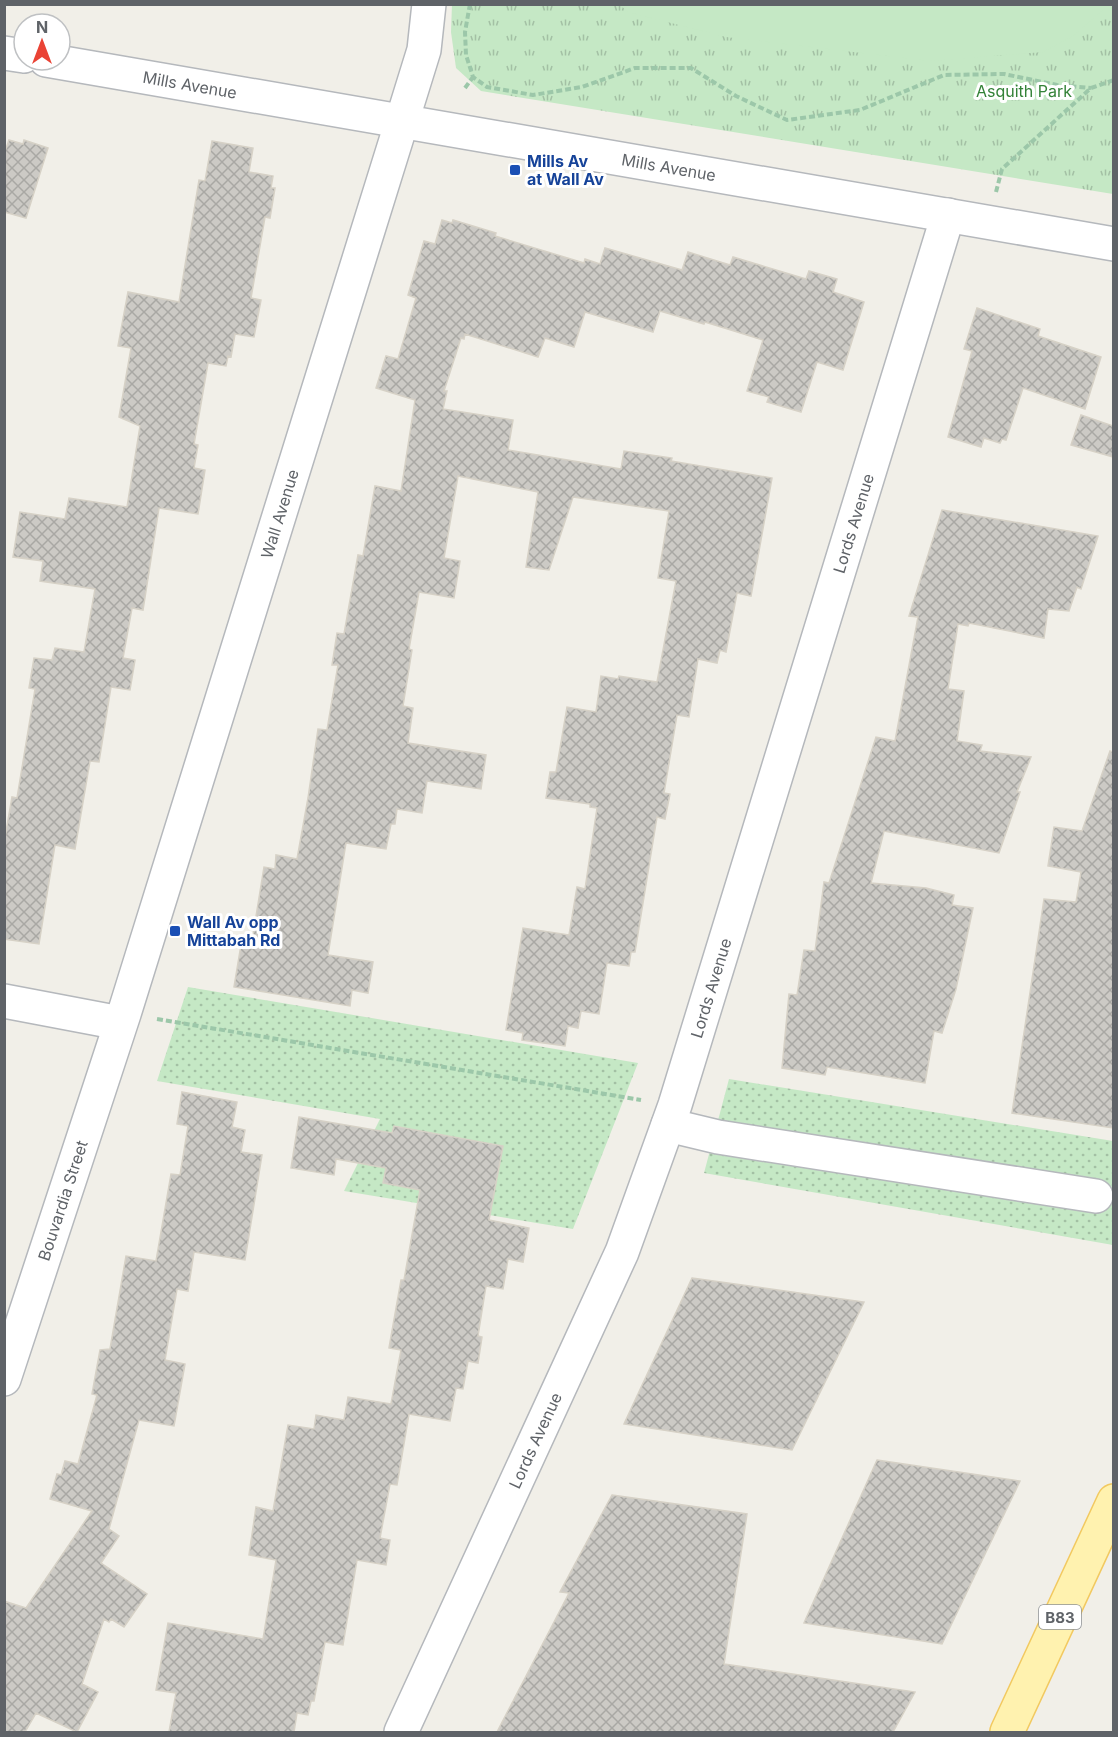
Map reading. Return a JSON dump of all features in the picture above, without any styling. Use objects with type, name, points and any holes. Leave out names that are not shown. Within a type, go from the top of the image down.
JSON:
[{"type":"main road","name":"B83","points":[[1007,1732],[1113,1501]]},
{"type":"street","name":"Wall Avenue","points":[[122,1018],[424,50],[429,4]]},
{"type":"street","name":"Mills Avenue","points":[[72,64],[1113,244]]},
{"type":"street","name":"Lords Avenue","points":[[401,1732],[622,1252],[671,1115],[948,215]]},
{"type":"street","points":[[4,1001],[122,1018]]},
{"type":"street","name":"Bouvardia Street","points":[[4,1379],[122,1018]]},
{"type":"street","points":[[671,1115],[729,1139],[1096,1196]]},
{"type":"path","points":[[470,4],[465,32],[466,55],[473,76],[487,87],[533,95],[582,87],[635,68],[691,68],[736,96],[787,120],[860,110],[944,75],[1004,74],[1057,85],[1091,88]]},
{"type":"path","points":[[465,88],[473,76]]},
{"type":"path","points":[[988,222],[1002,169],[1091,88],[1113,80]]},
{"type":"path","points":[[122,1018],[671,1115]]},
{"type":"green space","name":"Asquith Park","points":[[452,4],[1113,5],[1113,194],[481,91],[456,68],[451,32]]},
{"type":"green space","points":[[620,5],[1104,5],[1103,10],[1073,36],[1043,52],[930,61],[726,37],[628,12]]},
{"type":"green space","points":[[188,987],[638,1063],[573,1229],[344,1191],[380,1119],[157,1081]]},
{"type":"green space","points":[[729,1079],[1113,1141],[1113,1245],[704,1173]]},
{"type":"building","points":[[9,140],[23,144],[24,140],[48,148],[26,218],[4,212],[4,154]]},
{"type":"building","points":[[212,141],[253,148],[249,172],[273,176],[271,188],[275,188],[270,218],[265,217],[251,298],[261,300],[254,337],[235,334],[231,357],[228,356],[226,366],[208,363],[194,444],[198,445],[194,468],[205,470],[198,514],[159,508],[143,610],[132,608],[123,658],[135,660],[130,690],[111,687],[99,762],[90,761],[75,849],[55,845],[39,944],[4,939],[4,843],[12,797],[17,798],[35,689],[29,688],[34,658],[52,660],[55,648],[84,652],[95,589],[40,581],[43,561],[13,557],[20,512],[65,519],[69,498],[127,507],[140,426],[119,417],[131,348],[118,346],[128,292],[179,302],[199,180],[205,181]]},
{"type":"building","points":[[442,220],[452,223],[453,220],[496,233],[495,236],[584,263],[585,259],[600,264],[605,248],[682,270],[688,252],[730,265],[733,257],[806,279],[809,271],[837,279],[833,292],[864,302],[843,370],[817,362],[801,412],[767,402],[769,397],[747,391],[763,340],[660,311],[653,332],[585,312],[574,347],[545,338],[538,357],[465,334],[464,339],[461,338],[444,391],[447,391],[443,409],[513,420],[508,450],[621,469],[624,451],[772,478],[751,596],[737,593],[726,652],[720,650],[717,663],[698,659],[689,717],[677,715],[664,793],[670,794],[665,819],[657,817],[635,952],[631,952],[629,966],[607,963],[599,1014],[581,1011],[578,1028],[568,1026],[565,1046],[522,1040],[523,1033],[506,1030],[523,928],[569,935],[577,887],[585,889],[597,808],[590,807],[590,804],[546,798],[550,772],[556,772],[567,707],[596,712],[601,676],[618,679],[619,676],[657,682],[676,581],[658,578],[669,511],[573,497],[549,570],[526,567],[538,492],[458,476],[444,558],[460,561],[454,598],[419,592],[409,649],[412,650],[403,706],[413,708],[408,743],[486,755],[481,789],[427,781],[422,813],[397,809],[395,824],[391,824],[386,849],[346,843],[328,955],[373,962],[368,993],[352,990],[350,1006],[234,987],[242,939],[252,941],[264,867],[275,869],[276,855],[297,859],[318,729],[327,730],[338,665],[332,665],[337,633],[344,634],[358,555],[363,556],[375,486],[401,491],[415,400],[376,388],[386,356],[398,359],[416,298],[408,295],[424,241],[435,244]]},
{"type":"building","points":[[977,308],[1040,329],[1038,336],[1101,357],[1085,409],[1023,388],[1006,440],[1002,439],[1000,443],[984,438],[981,447],[948,437],[972,351],[964,349]]},
{"type":"building","points":[[1081,415],[1113,426],[1113,457],[1071,445]]},
{"type":"building","points":[[942,510],[1098,536],[1081,589],[1077,587],[1069,611],[1048,609],[1044,638],[969,623],[968,626],[958,624],[948,689],[964,691],[957,741],[982,745],[980,751],[1031,757],[1017,792],[1020,792],[999,853],[884,831],[871,883],[926,888],[954,895],[952,905],[973,908],[956,989],[942,1033],[934,1031],[925,1083],[827,1067],[825,1075],[782,1068],[789,994],[797,995],[804,950],[815,951],[824,882],[829,883],[876,737],[895,741],[918,617],[909,616]]},
{"type":"building","points":[[1110,751],[1113,752],[1113,1128],[1012,1113],[1044,899],[1076,902],[1081,872],[1048,866],[1054,827],[1082,831]]},
{"type":"building","points":[[182,1092],[237,1102],[232,1127],[245,1130],[241,1152],[262,1155],[245,1260],[194,1252],[188,1291],[177,1289],[165,1360],[185,1364],[174,1426],[139,1420],[109,1529],[119,1536],[101,1563],[147,1594],[124,1627],[111,1619],[109,1622],[104,1619],[82,1684],[98,1692],[77,1732],[36,1713],[25,1732],[4,1732],[4,1601],[26,1608],[92,1511],[50,1499],[57,1474],[61,1475],[65,1461],[78,1464],[97,1395],[92,1394],[100,1350],[110,1349],[126,1256],[156,1261],[171,1174],[180,1175],[188,1126],[177,1124]]},
{"type":"building","points":[[299,1117],[392,1133],[394,1126],[503,1146],[489,1220],[529,1228],[523,1262],[508,1259],[503,1289],[486,1286],[478,1336],[482,1337],[478,1363],[468,1361],[463,1389],[456,1388],[450,1421],[409,1414],[397,1485],[390,1484],[380,1538],[390,1540],[386,1565],[357,1560],[343,1645],[325,1642],[314,1701],[311,1701],[308,1715],[297,1713],[294,1732],[169,1732],[176,1693],[156,1690],[168,1623],[263,1639],[276,1560],[249,1555],[256,1507],[273,1511],[288,1425],[314,1429],[316,1415],[344,1420],[348,1397],[391,1404],[401,1350],[389,1348],[420,1190],[383,1183],[386,1168],[336,1159],[334,1175],[291,1168]]},
{"type":"building","points":[[692,1278],[864,1302],[792,1450],[624,1424]]},
{"type":"building","points":[[877,1460],[1020,1481],[942,1644],[804,1623]]},
{"type":"building","points":[[612,1495],[747,1514],[724,1664],[915,1692],[893,1732],[497,1732],[569,1593],[560,1592]]},
{"type":"place","name":"Mills Av at Wall Av","points":[[515,170]]},
{"type":"place","name":"Wall Av opp Mittabah Rd","points":[[175,931]]}]
